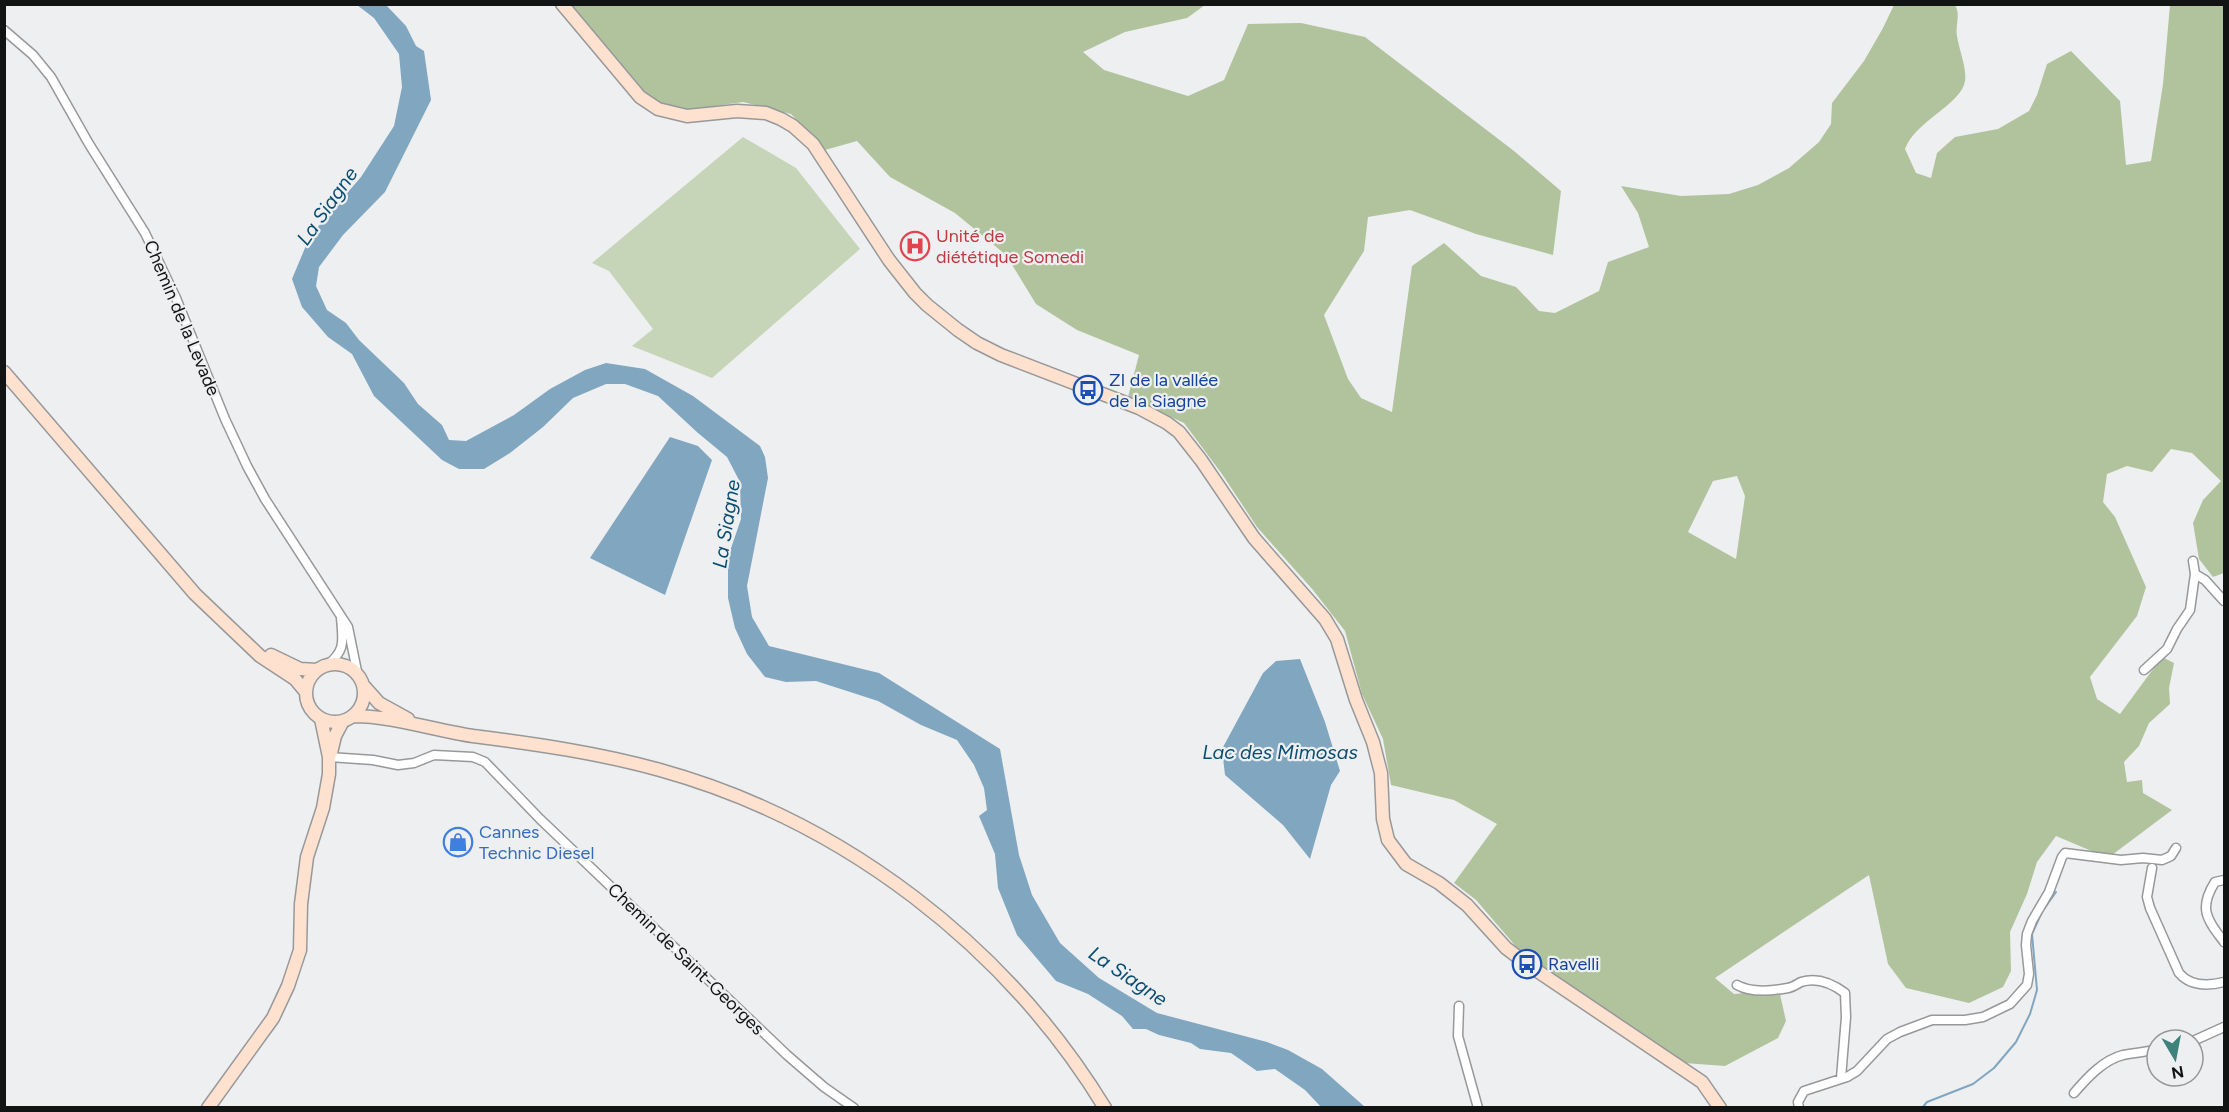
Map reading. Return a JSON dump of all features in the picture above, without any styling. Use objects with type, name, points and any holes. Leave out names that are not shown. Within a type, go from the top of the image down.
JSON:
[{"type":"street","points":[[562,4],[640,97],[650,105],[670,113],[687,116],[737,111],[766,113],[781,118],[793,126],[813,144],[825,160],[889,260],[915,293],[927,305],[977,343],[1001,355],[1138,408],[1179,432],[1254,538],[1325,618],[1337,639],[1356,700],[1373,742],[1381,773],[1383,819],[1388,840],[1406,864],[1439,883],[1467,904],[1506,948],[1527,964],[1702,1082],[1719,1107]]},
{"type":"street","name":"Chemin de la Levade","points":[[4,30],[33,55],[51,77],[89,144],[145,233],[176,298],[225,419],[247,466],[265,499],[348,627],[360,680]]},
{"type":"street","points":[[4,372],[195,594],[260,656],[295,679],[305,691],[309,708],[321,719],[329,722],[375,716],[428,728],[580,752],[662,771],[750,802],[824,839],[896,884],[958,933],[985,957],[1053,1033],[1106,1107]]},
{"type":"street","points":[[2144,669],[2167,649],[2190,610],[2195,574],[2193,561]]},
{"type":"street","points":[[2195,574],[2205,580],[2224,602]]},
{"type":"street","points":[[305,691],[308,682],[341,651],[343,642],[341,618]]},
{"type":"street","points":[[244,641],[300,669],[343,665],[351,669],[380,703],[402,717],[428,728]]},
{"type":"street","points":[[329,757],[335,736],[362,703],[364,694],[360,680]]},
{"type":"street","points":[[208,1107],[273,1018],[288,986],[300,950],[301,904],[307,857],[325,800],[329,774],[329,757],[321,719]]},
{"type":"street","name":"Chemin de Saint-Georges","points":[[329,757],[373,760],[398,765],[414,763],[434,754],[473,757],[485,762],[540,819],[787,1055],[824,1088],[854,1107]]},
{"type":"street","points":[[1799,1107],[1798,1102],[1804,1091],[1857,1071],[1887,1039],[1900,1032],[1932,1020],[1965,1020],[1983,1017],[2010,1004],[2027,985],[2029,974],[2026,945],[2032,921],[2049,892],[2065,853],[2121,860],[2143,858],[2162,860],[2172,856],[2176,848]]},
{"type":"street","points":[[2152,868],[2148,897],[2150,908],[2179,973],[2185,980],[2194,984],[2224,982]]},
{"type":"street","points":[[2224,880],[2215,882],[2206,895],[2205,907],[2207,918],[2224,942]]},
{"type":"street","points":[[1737,985],[1747,990],[1763,990],[1789,988],[1804,981],[1818,980],[1835,986],[1845,993],[1846,1017],[1842,1078]]},
{"type":"street","points":[[1459,1006],[1458,1036],[1478,1107]]},
{"type":"street","points":[[2205,1036],[2224,1027]]},
{"type":"street","points":[[2074,1093],[2088,1076],[2123,1055],[2145,1051]]},
{"type":"green space","points":[[572,5],[1205,5],[1187,18],[1125,32],[1083,52],[1104,70],[1188,96],[1224,80],[1248,24],[1301,23],[1365,37],[1514,151],[1561,191],[1553,255],[1476,234],[1410,210],[1368,217],[1364,251],[1324,315],[1348,379],[1361,398],[1392,412],[1412,266],[1444,243],[1481,276],[1516,287],[1539,311],[1555,313],[1599,291],[1608,262],[1649,247],[1638,213],[1621,186],[1681,196],[1729,194],[1758,185],[1789,168],[1819,142],[1831,124],[1832,103],[1864,61],[1894,5],[1955,5],[1958,12],[1957,36],[1965,76],[1962,90],[1918,130],[1905,149],[1916,173],[1931,178],[1937,153],[1955,137],[1998,129],[2029,111],[2047,64],[2071,51],[2120,101],[2126,165],[2151,161],[2163,84],[2170,5],[2224,5],[2224,573],[2213,577],[2199,559],[2193,523],[2203,500],[2221,481],[2192,453],[2171,449],[2152,472],[2127,466],[2107,474],[2103,502],[2115,517],[2146,587],[2137,616],[2090,677],[2097,699],[2120,714],[2162,657],[2174,663],[2169,688],[2170,704],[2149,723],[2139,746],[2124,762],[2127,782],[2142,780],[2143,793],[2172,810],[2108,858],[2056,836],[2037,862],[2027,894],[2010,932],[2011,971],[2003,987],[1969,1003],[1906,988],[1888,964],[1869,875],[1715,978],[1734,994],[1779,990],[1786,1021],[1778,1038],[1725,1066],[1684,1063],[1519,950],[1476,900],[1454,883],[1497,824],[1454,800],[1391,785],[1383,739],[1362,694],[1345,631],[1313,590],[1257,527],[1222,474],[1184,423],[1128,397],[1139,355],[1077,330],[1036,304],[1006,255],[955,213],[890,177],[857,141],[825,150],[791,114],[743,102],[687,110],[652,100]],"holes":[[[1737,476],[1745,496],[1736,559],[1688,532],[1713,481]]]},
{"type":"green space","points":[[743,137],[796,168],[860,249],[712,378],[632,346],[653,329],[609,271],[592,263]]},
{"type":"water","points":[[357,5],[386,5],[406,26],[416,46],[424,51],[431,100],[385,192],[343,235],[319,267],[316,286],[327,310],[346,323],[359,340],[404,383],[418,404],[442,425],[449,440],[466,441],[514,415],[550,389],[585,370],[606,363],[645,369],[693,396],[760,446],[765,457],[768,478],[747,586],[752,617],[769,646],[879,673],[1000,749],[1019,855],[1032,895],[1060,943],[1099,978],[1157,1013],[1267,1042],[1288,1050],[1322,1069],[1365,1107],[1321,1107],[1305,1090],[1275,1069],[1257,1071],[1231,1053],[1200,1049],[1191,1043],[1159,1035],[1146,1029],[1133,1029],[1122,1016],[1088,994],[1056,981],[1017,935],[998,888],[995,854],[979,816],[987,810],[984,788],[974,765],[957,740],[921,725],[878,701],[816,681],[786,682],[765,677],[747,654],[735,628],[728,598],[728,557],[741,519],[740,482],[727,457],[658,396],[625,384],[606,384],[573,398],[543,427],[510,453],[484,469],[459,469],[442,460],[374,396],[352,354],[328,337],[302,307],[292,279],[310,236],[361,177],[394,126],[402,87],[399,54],[374,18]]},
{"type":"water","points":[[670,437],[698,446],[712,460],[665,595],[590,558]]},
{"type":"water","name":"Lac des Mimosas","points":[[1300,659],[1325,722],[1340,771],[1331,785],[1310,859],[1283,825],[1225,775],[1222,749],[1263,673],[1276,661]]},
{"type":"waterway","points":[[2044,909],[2056,892]]},
{"type":"waterway","points":[[1922,1108],[1927,1102],[1973,1084],[1994,1068],[2016,1042],[2030,1014],[2037,990],[2032,934],[2041,914]]},
{"type":"place","name":"Unité de diététique Somedi","points":[[915,246]]},
{"type":"place","name":"ZI de la vallée de la Siagne","points":[[1088,390]]},
{"type":"place","name":"Cannes Technic Diesel","points":[[458,842]]},
{"type":"place","name":"Ravelli","points":[[1527,964]]},
{"type":"water label","name":"La Siagne","points":[[327,206]]},
{"type":"water label","name":"La Siagne","points":[[726,524]]},
{"type":"water label","name":"La Siagne","points":[[1128,976]]}]
